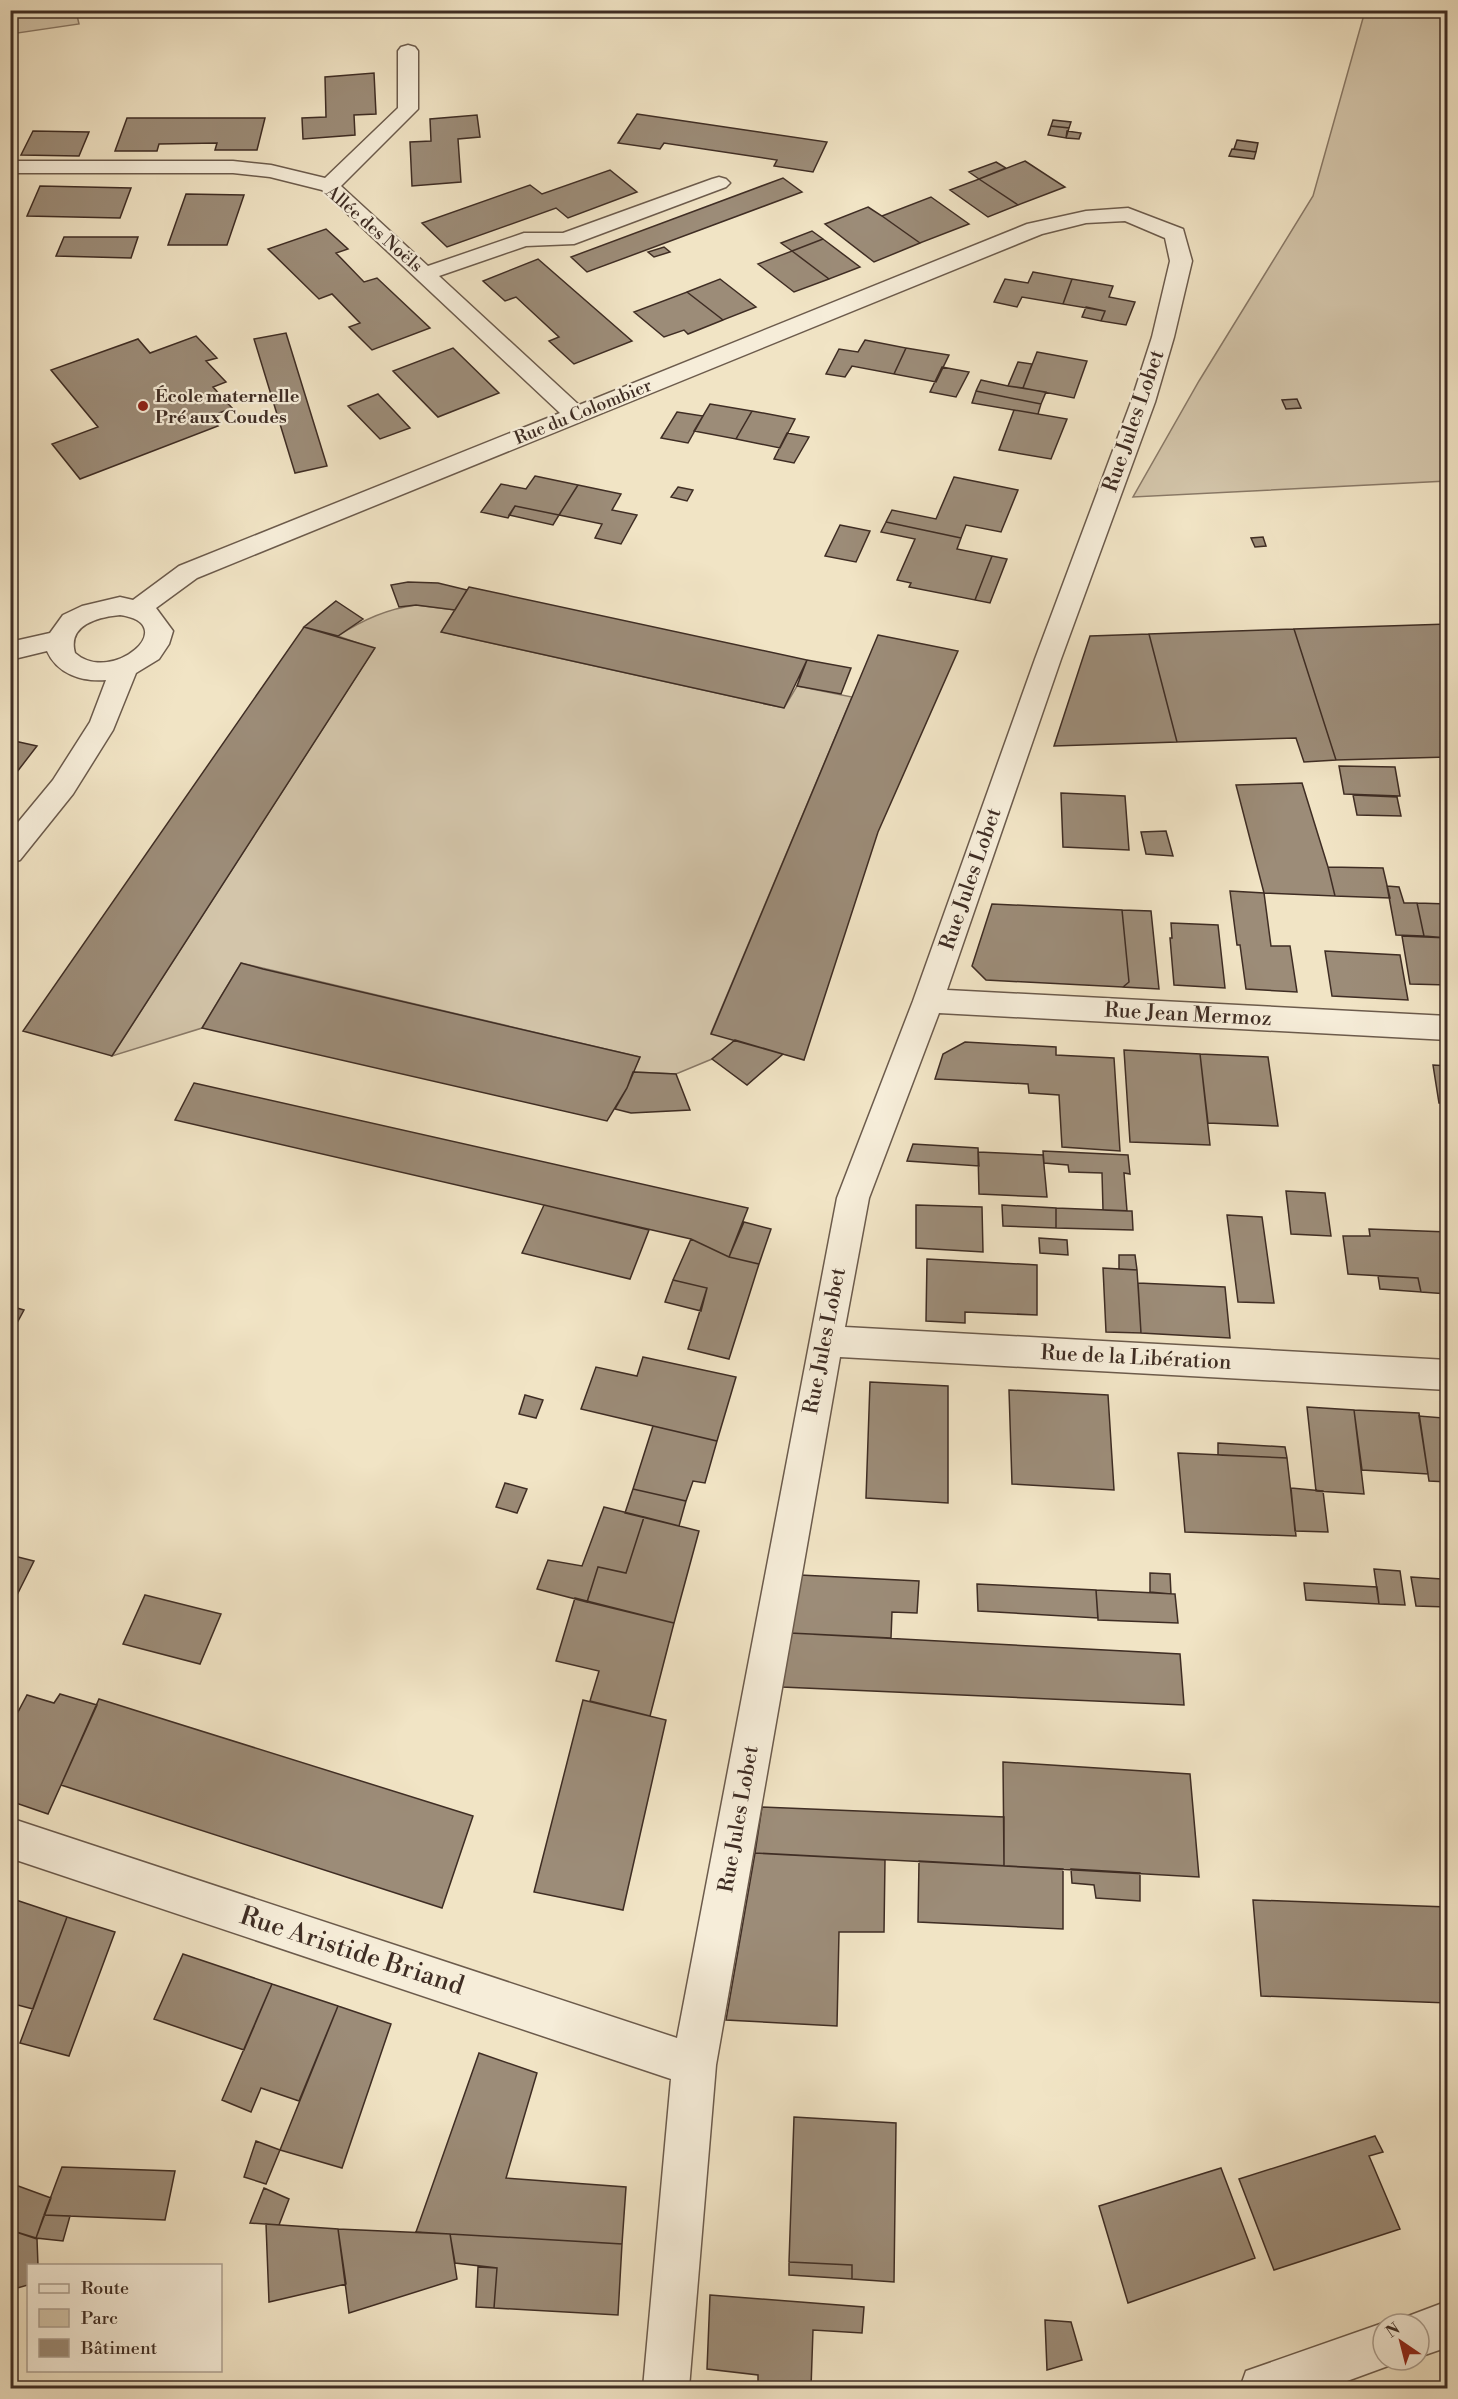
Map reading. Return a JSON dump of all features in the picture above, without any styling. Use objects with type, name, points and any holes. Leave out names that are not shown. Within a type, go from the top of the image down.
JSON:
[{"type":"street","points":[[329,186],[408,109],[408,51]]},
{"type":"street","name":"Allée des Noëls","points":[[10,167],[233,167],[272,171],[306,178],[329,186],[576,415]]},
{"type":"street","points":[[425,274],[524,240],[566,239],[719,183]]},
{"type":"street","name":"Rue du Colombier","points":[[138,609],[188,572],[1035,229],[1086,218],[1128,214],[1174,234],[1181,261],[1163,337]]},
{"type":"street","name":"Rue Jules Lobet","points":[[666,2388],[694,2065],[825,1341],[854,1198],[928,1001],[1048,659],[1143,402],[1163,337]]},
{"type":"street","points":[[110,607],[138,609],[153,617],[160,631],[156,645],[143,658],[124,668],[104,671],[84,669],[69,663],[60,652],[60,639],[67,626],[82,615],[110,607]]},
{"type":"street","points":[[10,651],[60,639]]},
{"type":"street","points":[[10,853],[63,787],[103,723],[124,668]]},
{"type":"street","name":"Rue Jean Mermoz","points":[[928,1001],[1448,1028]]},
{"type":"street","name":"Rue de la Libération","points":[[825,1341],[1448,1375]]},
{"type":"street","name":"Rue Aristide Briand","points":[[10,1838],[694,2065]]},
{"type":"street","points":[[1431,2330],[1448,2324]]},
{"type":"street","points":[[1263,2388],[1371,2350]]},
{"type":"green space","points":[[11,10],[76,11],[79,24],[11,34]]},
{"type":"green space","points":[[1365,11],[1447,11],[1447,481],[1133,497],[1199,381],[1313,196]]},
{"type":"green space","points":[[416,605],[455,610],[442,632],[784,708],[797,686],[852,697],[711,1033],[735,1040],[712,1059],[676,1074],[633,1072],[640,1057],[241,963],[202,1028],[112,1056],[374,649],[338,636],[375,616]]},
{"type":"building","points":[[374,73],[376,114],[354,115],[355,135],[303,139],[302,118],[326,117],[325,77]]},
{"type":"building","points":[[637,114],[827,142],[813,172],[774,166],[777,160],[664,143],[660,149],[618,143]]},
{"type":"building","points":[[477,115],[480,137],[458,139],[461,182],[412,186],[410,142],[431,141],[430,119]]},
{"type":"building","points":[[127,118],[265,118],[257,150],[215,150],[217,143],[159,144],[157,151],[115,151]]},
{"type":"building","points":[[1053,120],[1071,122],[1069,128],[1051,126]]},
{"type":"building","points":[[1051,126],[1069,128],[1066,138],[1048,135]]},
{"type":"building","points":[[33,131],[89,132],[79,156],[21,155]]},
{"type":"building","points":[[1067,131],[1081,133],[1079,139],[1066,138]]},
{"type":"building","points":[[1237,140],[1258,143],[1256,152],[1234,149]]},
{"type":"building","points":[[1232,149],[1256,152],[1254,159],[1229,156]]},
{"type":"building","points":[[1025,161],[1065,187],[1018,205],[979,179]]},
{"type":"building","points":[[996,162],[1006,168],[979,179],[969,172]]},
{"type":"building","points":[[610,170],[637,192],[568,218],[556,208],[447,247],[422,223],[530,185],[542,194]]},
{"type":"building","points":[[783,178],[802,192],[587,272],[571,257]]},
{"type":"building","points":[[979,179],[1018,205],[988,217],[950,190]]},
{"type":"building","points":[[40,186],[131,188],[120,218],[27,216]]},
{"type":"building","points":[[186,194],[244,195],[227,245],[168,245]]},
{"type":"building","points":[[931,197],[969,224],[920,243],[882,216]]},
{"type":"building","points":[[868,207],[920,243],[874,262],[825,224]]},
{"type":"building","points":[[326,229],[348,249],[336,253],[364,282],[377,278],[430,328],[372,350],[349,327],[360,323],[332,294],[319,299],[268,249]]},
{"type":"building","points":[[812,231],[823,239],[792,251],[781,243]]},
{"type":"building","points":[[64,237],[138,237],[131,258],[56,256]]},
{"type":"building","points":[[823,239],[860,267],[829,279],[792,251]]},
{"type":"building","points":[[664,247],[670,252],[654,257],[648,252]]},
{"type":"building","points":[[792,251],[829,279],[794,292],[758,264]]},
{"type":"building","points":[[538,259],[632,341],[574,364],[549,341],[559,337],[516,297],[505,301],[483,281]]},
{"type":"building","points":[[1033,272],[1072,279],[1063,304],[1022,297],[1017,307],[994,302],[1005,279],[1028,283]]},
{"type":"building","points":[[720,279],[756,307],[723,320],[687,292]]},
{"type":"building","points":[[1072,279],[1113,286],[1109,297],[1135,302],[1126,325],[1101,321],[1105,311],[1063,304]]},
{"type":"building","points":[[687,292],[723,320],[688,334],[684,330],[664,337],[634,312]]},
{"type":"building","points":[[1086,307],[1105,311],[1101,321],[1082,317]]},
{"type":"building","points":[[286,333],[327,466],[295,473],[254,339]]},
{"type":"building","points":[[196,336],[217,358],[206,361],[226,382],[213,387],[232,408],[209,417],[218,426],[80,479],[52,444],[98,427],[51,370],[138,339],[150,353]]},
{"type":"building","points":[[865,340],[906,348],[894,374],[852,366],[845,377],[826,374],[839,349],[858,352]]},
{"type":"building","points":[[453,348],[499,393],[438,417],[393,371]]},
{"type":"building","points":[[906,348],[949,355],[936,382],[894,374]]},
{"type":"building","points":[[1037,352],[1087,361],[1074,398],[1023,388]]},
{"type":"building","points":[[1018,362],[1032,364],[1023,388],[1008,386]]},
{"type":"building","points":[[942,367],[969,372],[956,397],[930,392]]},
{"type":"building","points":[[981,380],[1046,392],[1041,404],[976,391]]},
{"type":"building","points":[[976,391],[1041,404],[1038,414],[972,403]]},
{"type":"building","points":[[378,394],[410,428],[380,439],[348,406]]},
{"type":"building","points":[[1297,399],[1301,408],[1286,409],[1282,400]]},
{"type":"building","points":[[710,404],[752,411],[736,439],[694,431]]},
{"type":"building","points":[[1014,410],[1067,419],[1051,459],[999,450]]},
{"type":"building","points":[[752,411],[795,419],[780,448],[736,439]]},
{"type":"building","points":[[677,412],[703,416],[688,443],[661,438]]},
{"type":"building","points":[[787,433],[809,437],[794,463],[774,459]]},
{"type":"building","points":[[535,476],[578,485],[559,515],[515,506],[508,518],[481,512],[501,484],[526,489]]},
{"type":"building","points":[[954,477],[1018,490],[1001,532],[966,525],[961,538],[886,522],[892,510],[936,519]]},
{"type":"building","points":[[578,485],[621,494],[612,510],[637,515],[621,544],[595,538],[602,524],[559,515]]},
{"type":"building","points":[[678,487],[693,490],[687,501],[671,497]]},
{"type":"building","points":[[515,506],[559,515],[553,525],[509,515]]},
{"type":"building","points":[[886,522],[961,538],[957,549],[992,556],[975,600],[909,587],[911,583],[897,580],[915,539],[881,532]]},
{"type":"building","points":[[840,525],[870,531],[856,562],[825,556]]},
{"type":"building","points":[[1263,537],[1266,546],[1255,547],[1251,538]]},
{"type":"building","points":[[992,556],[1007,559],[990,603],[975,600]]},
{"type":"building","points":[[408,582],[438,583],[467,590],[455,610],[416,605],[399,607],[391,585]]},
{"type":"building","points":[[469,587],[807,660],[784,708],[441,632]]},
{"type":"building","points":[[336,601],[363,619],[338,636],[304,627]]},
{"type":"building","points":[[1448,624],[1448,757],[1336,760],[1294,629]]},
{"type":"building","points":[[304,627],[375,648],[112,1056],[23,1031]]},
{"type":"building","points":[[1294,629],[1336,760],[1304,762],[1296,738],[1177,742],[1149,634]]},
{"type":"building","points":[[1149,634],[1177,742],[1054,746],[1090,636]]},
{"type":"building","points":[[878,635],[958,651],[878,832],[804,1060],[711,1034]]},
{"type":"building","points":[[807,660],[851,668],[841,694],[797,686]]},
{"type":"building","points":[[10,740],[37,746],[10,781]]},
{"type":"building","points":[[1339,766],[1395,767],[1400,796],[1344,794]]},
{"type":"building","points":[[1302,783],[1335,896],[1264,893],[1236,785]]},
{"type":"building","points":[[1061,793],[1125,796],[1129,850],[1063,847]]},
{"type":"building","points":[[1353,795],[1397,797],[1401,816],[1357,815]]},
{"type":"building","points":[[1166,831],[1173,856],[1146,854],[1141,832]]},
{"type":"building","points":[[1328,867],[1383,868],[1390,898],[1335,896]]},
{"type":"building","points":[[1387,886],[1399,887],[1404,903],[1417,903],[1424,936],[1396,935]]},
{"type":"building","points":[[1230,891],[1264,893],[1271,946],[1290,946],[1297,992],[1246,989]]},
{"type":"building","points":[[1417,903],[1448,904],[1448,938],[1424,936]]},
{"type":"building","points":[[992,904],[1122,910],[1129,982],[1123,987],[986,980],[972,966]]},
{"type":"building","points":[[1122,910],[1151,911],[1159,989],[1123,987],[1129,982]]},
{"type":"building","points":[[1171,923],[1218,925],[1225,988],[1174,985]]},
{"type":"building","points":[[1402,936],[1448,938],[1448,985],[1410,984]]},
{"type":"building","points":[[1325,951],[1400,955],[1408,1000],[1332,996]]},
{"type":"building","points":[[241,963],[640,1057],[627,1088],[607,1121],[202,1028]]},
{"type":"building","points":[[735,1040],[783,1054],[747,1085],[712,1059]]},
{"type":"building","points":[[965,1042],[1056,1047],[1056,1055],[1114,1058],[1120,1151],[1062,1147],[1059,1095],[1029,1093],[1028,1084],[935,1079],[943,1054]]},
{"type":"building","points":[[1124,1050],[1200,1054],[1210,1145],[1130,1142]]},
{"type":"building","points":[[1200,1054],[1268,1057],[1278,1126],[1208,1123]]},
{"type":"building","points":[[1433,1065],[1448,1066],[1448,1103],[1439,1103]]},
{"type":"building","points":[[633,1072],[676,1074],[690,1110],[631,1113],[615,1109]]},
{"type":"building","points":[[194,1083],[748,1208],[729,1257],[691,1239],[175,1120]]},
{"type":"building","points":[[913,1144],[978,1148],[979,1166],[907,1161]]},
{"type":"building","points":[[1043,1151],[1128,1155],[1130,1174],[1124,1173],[1127,1211],[1103,1210],[1102,1173],[1069,1172],[1068,1165],[1044,1163]]},
{"type":"building","points":[[978,1152],[1043,1155],[1047,1197],[979,1194]]},
{"type":"building","points":[[1286,1191],[1325,1193],[1331,1236],[1291,1234]]},
{"type":"building","points":[[544,1205],[649,1230],[630,1279],[522,1253]]},
{"type":"building","points":[[916,1205],[982,1207],[983,1252],[916,1248]]},
{"type":"building","points":[[1002,1205],[1056,1208],[1056,1228],[1003,1226]]},
{"type":"building","points":[[1056,1208],[1132,1211],[1133,1230],[1056,1228]]},
{"type":"building","points":[[1227,1215],[1262,1217],[1274,1303],[1238,1302]]},
{"type":"building","points":[[744,1222],[771,1229],[759,1264],[729,1257]]},
{"type":"building","points":[[1369,1229],[1448,1232],[1448,1294],[1421,1292],[1418,1278],[1348,1274],[1343,1236],[1370,1236]]},
{"type":"building","points":[[1039,1238],[1067,1240],[1068,1255],[1040,1253]]},
{"type":"building","points":[[691,1239],[729,1257],[759,1264],[729,1359],[688,1349],[707,1288],[673,1280]]},
{"type":"building","points":[[1119,1255],[1135,1255],[1137,1270],[1119,1269]]},
{"type":"building","points":[[927,1259],[1037,1265],[1037,1315],[965,1312],[965,1323],[926,1321]]},
{"type":"building","points":[[1103,1268],[1137,1270],[1141,1333],[1106,1332]]},
{"type":"building","points":[[1378,1276],[1418,1278],[1421,1292],[1380,1289]]},
{"type":"building","points":[[673,1280],[707,1288],[701,1311],[665,1302]]},
{"type":"building","points":[[1138,1283],[1225,1287],[1230,1338],[1141,1333]]},
{"type":"building","points":[[10,1306],[24,1310],[10,1336]]},
{"type":"building","points":[[643,1357],[736,1377],[717,1441],[581,1409],[596,1367],[637,1376]]},
{"type":"building","points":[[870,1382],[948,1386],[948,1503],[866,1498]]},
{"type":"building","points":[[1009,1390],[1108,1395],[1114,1490],[1012,1484]]},
{"type":"building","points":[[525,1395],[543,1400],[536,1418],[519,1414]]},
{"type":"building","points":[[1307,1407],[1354,1410],[1364,1494],[1316,1491]]},
{"type":"building","points":[[1354,1410],[1419,1413],[1428,1474],[1362,1470]]},
{"type":"building","points":[[1443,1414],[1448,1415],[1448,1482],[1429,1481],[1419,1416],[1443,1418]]},
{"type":"building","points":[[653,1426],[717,1441],[705,1483],[693,1481],[686,1501],[633,1489]]},
{"type":"building","points":[[1218,1443],[1285,1447],[1287,1458],[1218,1455]]},
{"type":"building","points":[[1178,1453],[1287,1458],[1296,1536],[1185,1532]]},
{"type":"building","points":[[505,1483],[527,1489],[517,1513],[496,1507]]},
{"type":"building","points":[[1291,1488],[1323,1491],[1328,1532],[1295,1531]]},
{"type":"building","points":[[633,1489],[686,1501],[679,1526],[625,1513]]},
{"type":"building","points":[[604,1507],[644,1517],[626,1573],[598,1567],[587,1602],[537,1589],[548,1560],[582,1566]]},
{"type":"building","points":[[644,1517],[699,1531],[674,1623],[587,1602],[598,1567],[626,1573]]},
{"type":"building","points":[[10,1555],[34,1561],[10,1609]]},
{"type":"building","points":[[1374,1569],[1400,1571],[1405,1605],[1379,1604]]},
{"type":"building","points":[[1150,1573],[1170,1574],[1171,1594],[1150,1592]]},
{"type":"building","points":[[800,1575],[919,1581],[917,1613],[892,1612],[891,1638],[790,1633]]},
{"type":"building","points":[[1411,1577],[1442,1579],[1447,1607],[1416,1606]]},
{"type":"building","points":[[1304,1583],[1377,1587],[1379,1604],[1306,1600]]},
{"type":"building","points":[[977,1584],[1096,1590],[1098,1618],[978,1611]]},
{"type":"building","points":[[1096,1590],[1175,1594],[1178,1623],[1098,1620]]},
{"type":"building","points":[[145,1595],[221,1614],[200,1664],[123,1644]]},
{"type":"building","points":[[575,1598],[674,1623],[650,1716],[590,1701],[599,1671],[556,1661]]},
{"type":"building","points":[[790,1633],[1180,1654],[1184,1705],[782,1687]]},
{"type":"building","points":[[60,1694],[97,1705],[48,1814],[10,1801],[10,1727],[27,1695],[54,1703]]},
{"type":"building","points":[[99,1699],[473,1816],[442,1908],[61,1785]]},
{"type":"building","points":[[583,1700],[666,1720],[623,1910],[534,1892]]},
{"type":"building","points":[[1003,1762],[1190,1774],[1199,1877],[1004,1866]]},
{"type":"building","points":[[762,1807],[1004,1817],[1004,1866],[755,1853]]},
{"type":"building","points":[[755,1853],[885,1860],[884,1932],[839,1932],[837,2026],[726,2020]]},
{"type":"building","points":[[919,1861],[1063,1869],[1063,1929],[918,1922]]},
{"type":"building","points":[[1071,1869],[1140,1873],[1140,1901],[1096,1898],[1094,1885],[1072,1883]]},
{"type":"building","points":[[10,1898],[67,1917],[33,2009],[10,2003]]},
{"type":"building","points":[[1253,1900],[1448,1907],[1448,2003],[1261,1996]]},
{"type":"building","points":[[67,1917],[115,1932],[69,2056],[20,2043]]},
{"type":"building","points":[[183,1954],[272,1984],[244,2050],[154,2019]]},
{"type":"building","points":[[272,1984],[338,2006],[299,2101],[261,2088],[251,2112],[222,2100]]},
{"type":"building","points":[[338,2006],[391,2024],[342,2168],[280,2150]]},
{"type":"building","points":[[479,2053],[537,2073],[506,2178],[626,2187],[622,2244],[416,2232]]},
{"type":"building","points":[[794,2117],[896,2123],[894,2282],[852,2279],[852,2265],[789,2262]]},
{"type":"building","points":[[1375,2136],[1383,2152],[1369,2156],[1400,2229],[1274,2270],[1239,2179]]},
{"type":"building","points":[[256,2141],[280,2150],[266,2184],[244,2177]]},
{"type":"building","points":[[62,2167],[175,2171],[165,2220],[44,2215]]},
{"type":"building","points":[[1221,2168],[1255,2258],[1128,2303],[1099,2206]]},
{"type":"building","points":[[10,2183],[51,2198],[36,2238],[10,2230]]},
{"type":"building","points":[[264,2188],[289,2199],[279,2225],[250,2223]]},
{"type":"building","points":[[44,2215],[70,2216],[63,2241],[36,2238]]},
{"type":"building","points":[[266,2224],[338,2229],[346,2284],[269,2302]]},
{"type":"building","points":[[338,2229],[450,2234],[457,2279],[349,2313]]},
{"type":"building","points":[[10,2230],[37,2239],[38,2264],[27,2264],[27,2285],[10,2290]]},
{"type":"building","points":[[450,2234],[622,2244],[618,2315],[494,2308],[497,2268],[455,2263]]},
{"type":"building","points":[[789,2262],[852,2265],[852,2279],[789,2275]]},
{"type":"building","points":[[478,2267],[497,2268],[494,2308],[476,2307]]},
{"type":"building","points":[[710,2295],[864,2307],[862,2333],[813,2330],[811,2388],[758,2388],[758,2375],[707,2369]]},
{"type":"building","points":[[1045,2320],[1071,2322],[1082,2360],[1047,2370]]},
{"type":"place","name":"École maternelle Pré aux Coudes","points":[[143,406]]}]
